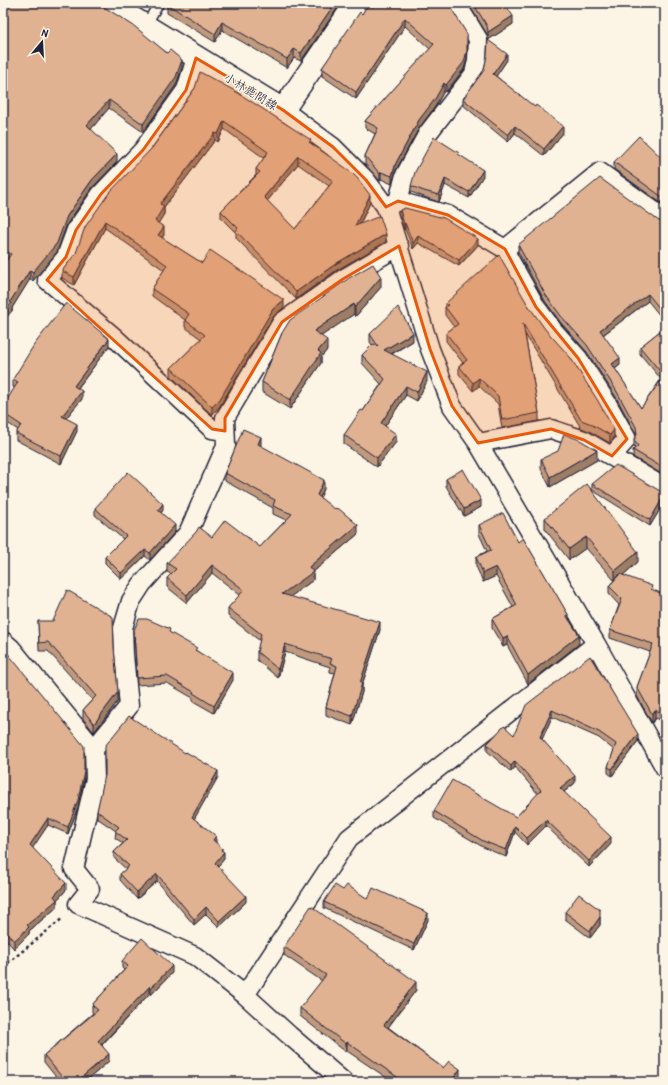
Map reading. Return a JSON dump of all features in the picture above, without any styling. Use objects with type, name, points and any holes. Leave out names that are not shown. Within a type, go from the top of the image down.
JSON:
[{"type":"main road","name":"小林鹿間線","points":[[108,3],[283,110],[356,3]]},
{"type":"street","points":[[456,3],[478,38],[477,60],[474,74],[428,133],[405,175],[392,204],[399,246],[430,349],[452,406],[478,444],[596,644],[665,768]]},
{"type":"street","points":[[196,58],[186,90],[143,150],[101,194],[76,230],[66,257],[47,280],[113,336],[212,429],[225,431]]},
{"type":"street","points":[[283,110],[333,147],[392,204],[448,215],[505,249],[536,307],[553,330],[578,358],[607,403],[627,439],[612,456]]},
{"type":"street","points":[[505,249],[600,172],[665,219]]},
{"type":"street","points":[[94,749],[129,706],[123,628],[131,601],[142,584],[188,533],[226,446],[225,418],[282,322],[343,279],[399,246]]},
{"type":"street","points":[[478,444],[551,429],[584,440],[665,488]]},
{"type":"street","points":[[3,641],[11,648],[94,749],[95,779],[74,869],[90,889],[78,904],[195,956],[245,994],[289,1035],[344,1082]]},
{"type":"street","points":[[245,994],[350,838],[596,644]]},
{"type":"lane","points":[[146,25],[160,3]]},
{"type":"path","points":[[3,967],[78,904]]},
{"type":"highlighted area","points":[[196,58],[283,110],[333,147],[366,180],[386,207],[398,201],[448,215],[505,249],[536,307],[578,358],[627,439],[612,456],[584,440],[551,429],[478,443],[452,406],[430,349],[399,246],[343,279],[282,322],[225,418],[225,431],[212,429],[47,280],[66,257],[76,230],[101,194],[143,150],[186,90]]},
{"type":"building","points":[[3,3],[99,3],[134,26],[167,53],[170,50],[182,60],[176,77],[143,124],[109,100],[87,125],[117,154],[92,180],[67,216],[57,243],[33,272],[30,270],[10,302],[12,303],[3,313],[3,265],[11,254],[3,248]]},
{"type":"building","points":[[167,3],[335,3],[301,53],[294,49],[287,59],[222,22],[215,34]]},
{"type":"building","points":[[375,3],[448,3],[467,34],[467,51],[464,62],[446,85],[444,83],[435,99],[419,120],[396,163],[392,176],[381,172],[380,174],[365,156],[378,128],[365,121],[434,44],[405,18],[356,92],[322,68],[360,12],[362,14],[368,4],[373,7]]},
{"type":"building","points":[[473,3],[504,3],[513,16],[488,32],[487,26]]},
{"type":"building","points":[[488,40],[507,54],[493,74],[535,107],[536,105],[563,126],[544,149],[515,126],[508,135],[463,99],[484,70]]},
{"type":"building","points":[[200,72],[235,91],[311,140],[309,142],[350,171],[370,195],[355,226],[380,216],[386,234],[337,263],[296,292],[236,231],[238,228],[221,211],[260,172],[256,169],[268,152],[224,121],[218,134],[215,133],[160,204],[164,206],[155,221],[164,227],[158,235],[202,263],[210,250],[284,300],[273,309],[220,399],[212,407],[171,368],[205,335],[185,320],[189,314],[152,289],[167,265],[105,221],[74,277],[62,271],[76,253],[85,227],[109,193],[152,148],[195,88]],"holes":[[[298,156],[333,181],[295,229],[264,197]]]},
{"type":"building","points":[[639,136],[665,161],[665,199],[614,162]]},
{"type":"building","points":[[434,137],[483,170],[469,192],[445,179],[439,195],[411,186],[415,172]]},
{"type":"building","points":[[600,178],[659,221],[665,222],[665,315],[648,294],[600,330],[620,358],[612,364],[641,408],[664,376],[640,347],[665,327],[665,469],[633,450],[638,446],[634,440],[637,434],[636,427],[616,390],[587,345],[561,316],[545,294],[518,245]]},
{"type":"building","points":[[405,208],[444,218],[478,239],[459,260],[418,236],[413,243],[405,223],[404,224],[400,210]]},
{"type":"building","points":[[499,255],[528,305],[545,329],[570,357],[598,401],[614,430],[610,435],[581,420],[523,324],[539,413],[502,420],[498,396],[479,378],[473,383],[459,366],[467,360],[446,333],[458,324],[445,307],[448,305],[446,303]]},
{"type":"building","points":[[373,264],[381,277],[355,307],[354,304],[314,331],[327,340],[318,351],[321,353],[290,400],[262,382],[282,333],[290,320],[349,278]]},
{"type":"building","points":[[66,303],[109,339],[74,386],[82,391],[62,416],[77,424],[61,456],[16,433],[21,425],[3,413],[3,406],[18,382],[13,379],[34,345]]},
{"type":"building","points":[[398,307],[413,333],[384,350],[427,372],[417,392],[406,386],[381,423],[396,434],[377,458],[344,435],[385,379],[362,355],[373,344],[378,346],[370,334]]},
{"type":"building","points":[[243,429],[261,437],[258,444],[324,480],[317,495],[333,508],[339,509],[358,525],[309,567],[313,572],[282,594],[380,622],[360,683],[362,683],[352,716],[326,707],[337,666],[330,663],[332,659],[285,644],[278,669],[257,652],[261,634],[228,608],[244,590],[212,565],[187,595],[167,578],[176,569],[167,563],[199,527],[212,537],[225,520],[260,547],[292,514],[273,506],[275,500],[225,473]]},
{"type":"building","points":[[564,434],[580,440],[597,450],[550,477],[541,459],[558,451]]},
{"type":"building","points":[[616,465],[660,491],[665,492],[650,520],[592,484]]},
{"type":"building","points":[[463,469],[481,500],[464,509],[446,479]]},
{"type":"building","points":[[128,472],[163,504],[158,510],[175,525],[150,553],[145,550],[121,573],[105,557],[126,536],[95,508]]},
{"type":"building","points":[[587,484],[638,552],[615,571],[586,537],[569,549],[545,518]]},
{"type":"building","points":[[503,513],[518,542],[523,538],[569,616],[566,615],[579,635],[528,675],[507,636],[503,638],[492,619],[517,605],[496,567],[483,573],[476,557],[491,550],[479,525]]},
{"type":"building","points":[[620,574],[652,586],[651,589],[665,595],[665,714],[655,710],[652,714],[637,687],[653,644],[610,630],[622,599],[609,586]]},
{"type":"building","points":[[67,590],[113,617],[118,692],[94,724],[83,710],[96,696],[48,642],[39,643],[38,621],[53,621]]},
{"type":"building","points":[[139,619],[147,619],[170,629],[169,632],[197,648],[195,650],[233,673],[214,706],[167,676],[137,678],[134,630]]},
{"type":"building","points":[[3,649],[84,746],[84,771],[78,800],[68,827],[48,818],[30,845],[66,883],[54,896],[57,900],[27,925],[29,927],[14,941],[3,929]]},
{"type":"building","points":[[590,656],[638,734],[612,769],[608,767],[616,744],[599,732],[552,710],[540,737],[575,776],[560,788],[611,837],[589,861],[546,820],[527,838],[515,826],[506,850],[483,841],[434,811],[452,780],[516,817],[541,790],[515,761],[511,766],[487,744],[504,726],[514,735],[526,705]]},
{"type":"building","points":[[129,716],[185,753],[186,752],[218,771],[192,817],[216,836],[213,840],[222,848],[221,850],[224,852],[215,863],[246,896],[219,921],[206,907],[194,919],[157,874],[137,892],[120,874],[129,866],[114,852],[127,840],[115,831],[119,827],[97,811],[105,775],[105,746]]},
{"type":"building","points":[[335,885],[343,890],[347,885],[368,899],[373,888],[428,913],[414,944],[324,902]]},
{"type":"building","points":[[579,894],[600,910],[600,917],[590,931],[565,912]]},
{"type":"building","points":[[311,906],[416,982],[384,1025],[443,1068],[449,1061],[460,1069],[451,1082],[398,1082],[400,1079],[347,1042],[346,1044],[300,1008],[326,975],[284,947]]},
{"type":"building","points":[[142,938],[172,966],[151,988],[150,986],[98,1041],[109,1054],[76,1082],[66,1082],[44,1055],[98,1010],[92,1005],[128,966],[122,961]]}]
